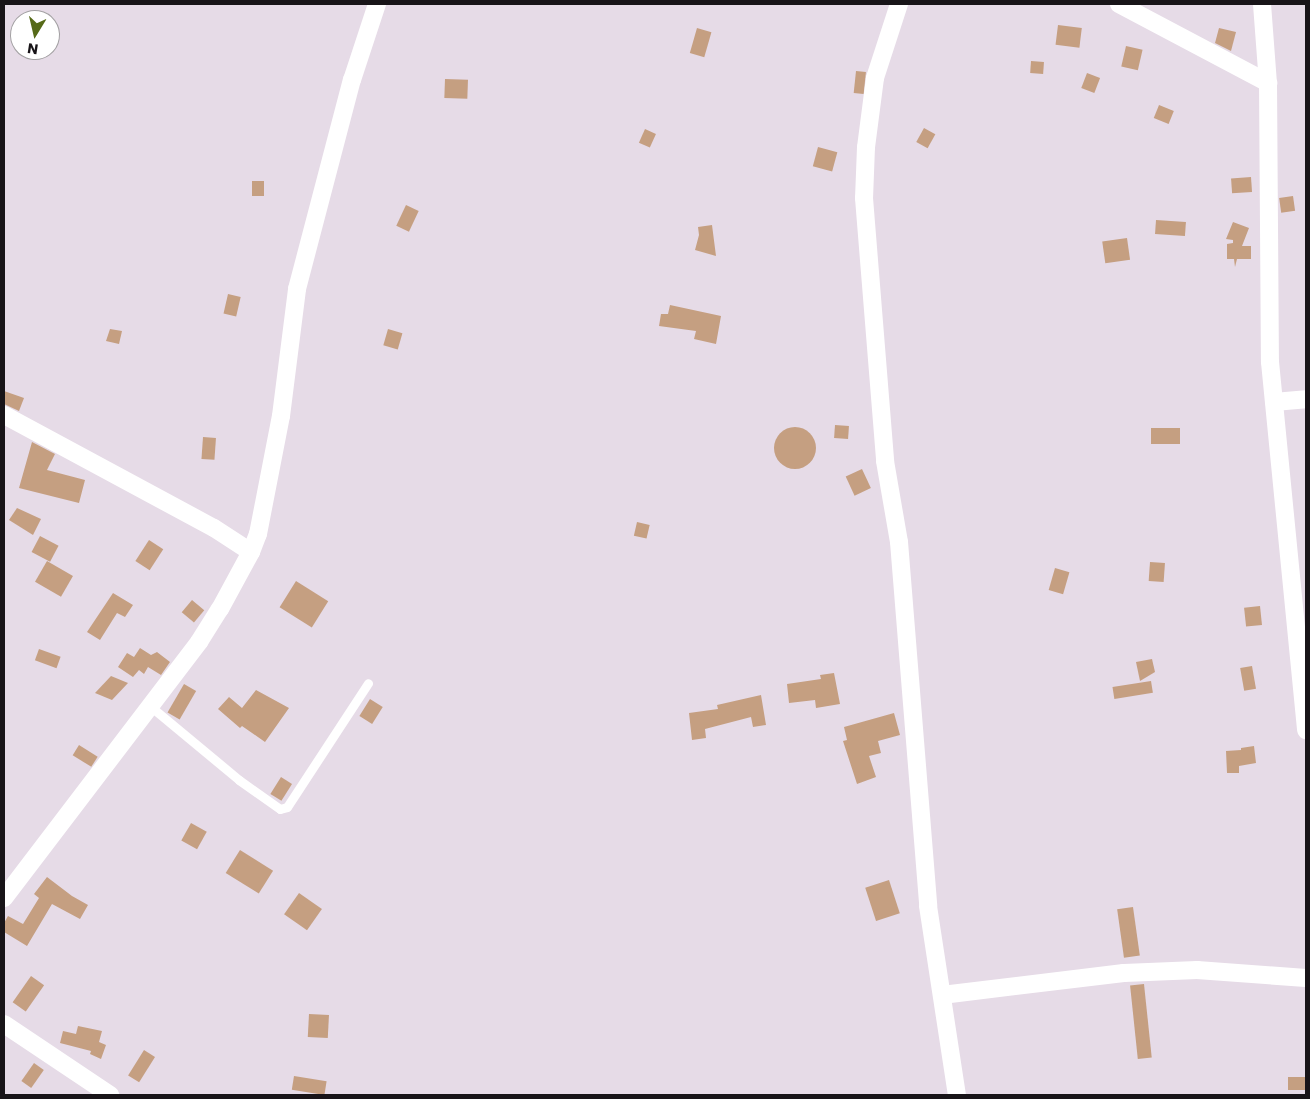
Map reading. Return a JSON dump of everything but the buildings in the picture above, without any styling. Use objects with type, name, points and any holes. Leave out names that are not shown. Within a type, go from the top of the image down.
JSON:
[{"type":"street","points":[[4,898],[199,642],[220,609],[251,552],[262,516],[281,416],[297,289],[352,80],[377,4]]},
{"type":"street","points":[[899,4],[875,78],[866,147],[864,198],[885,461],[899,542],[928,906],[957,1095]]},
{"type":"street","points":[[1119,4],[1268,83]]},
{"type":"street","points":[[1262,4],[1268,83],[1270,362],[1306,730]]},
{"type":"street","points":[[1274,402],[1306,399]]},
{"type":"street","points":[[4,416],[214,528],[251,552]]},
{"type":"street","points":[[942,995],[1124,973],[1197,970],[1306,978]]},
{"type":"street","points":[[4,1024],[110,1095]]},
{"type":"lane","points":[[150,706],[239,780],[280,809],[287,807],[368,683]]}]
